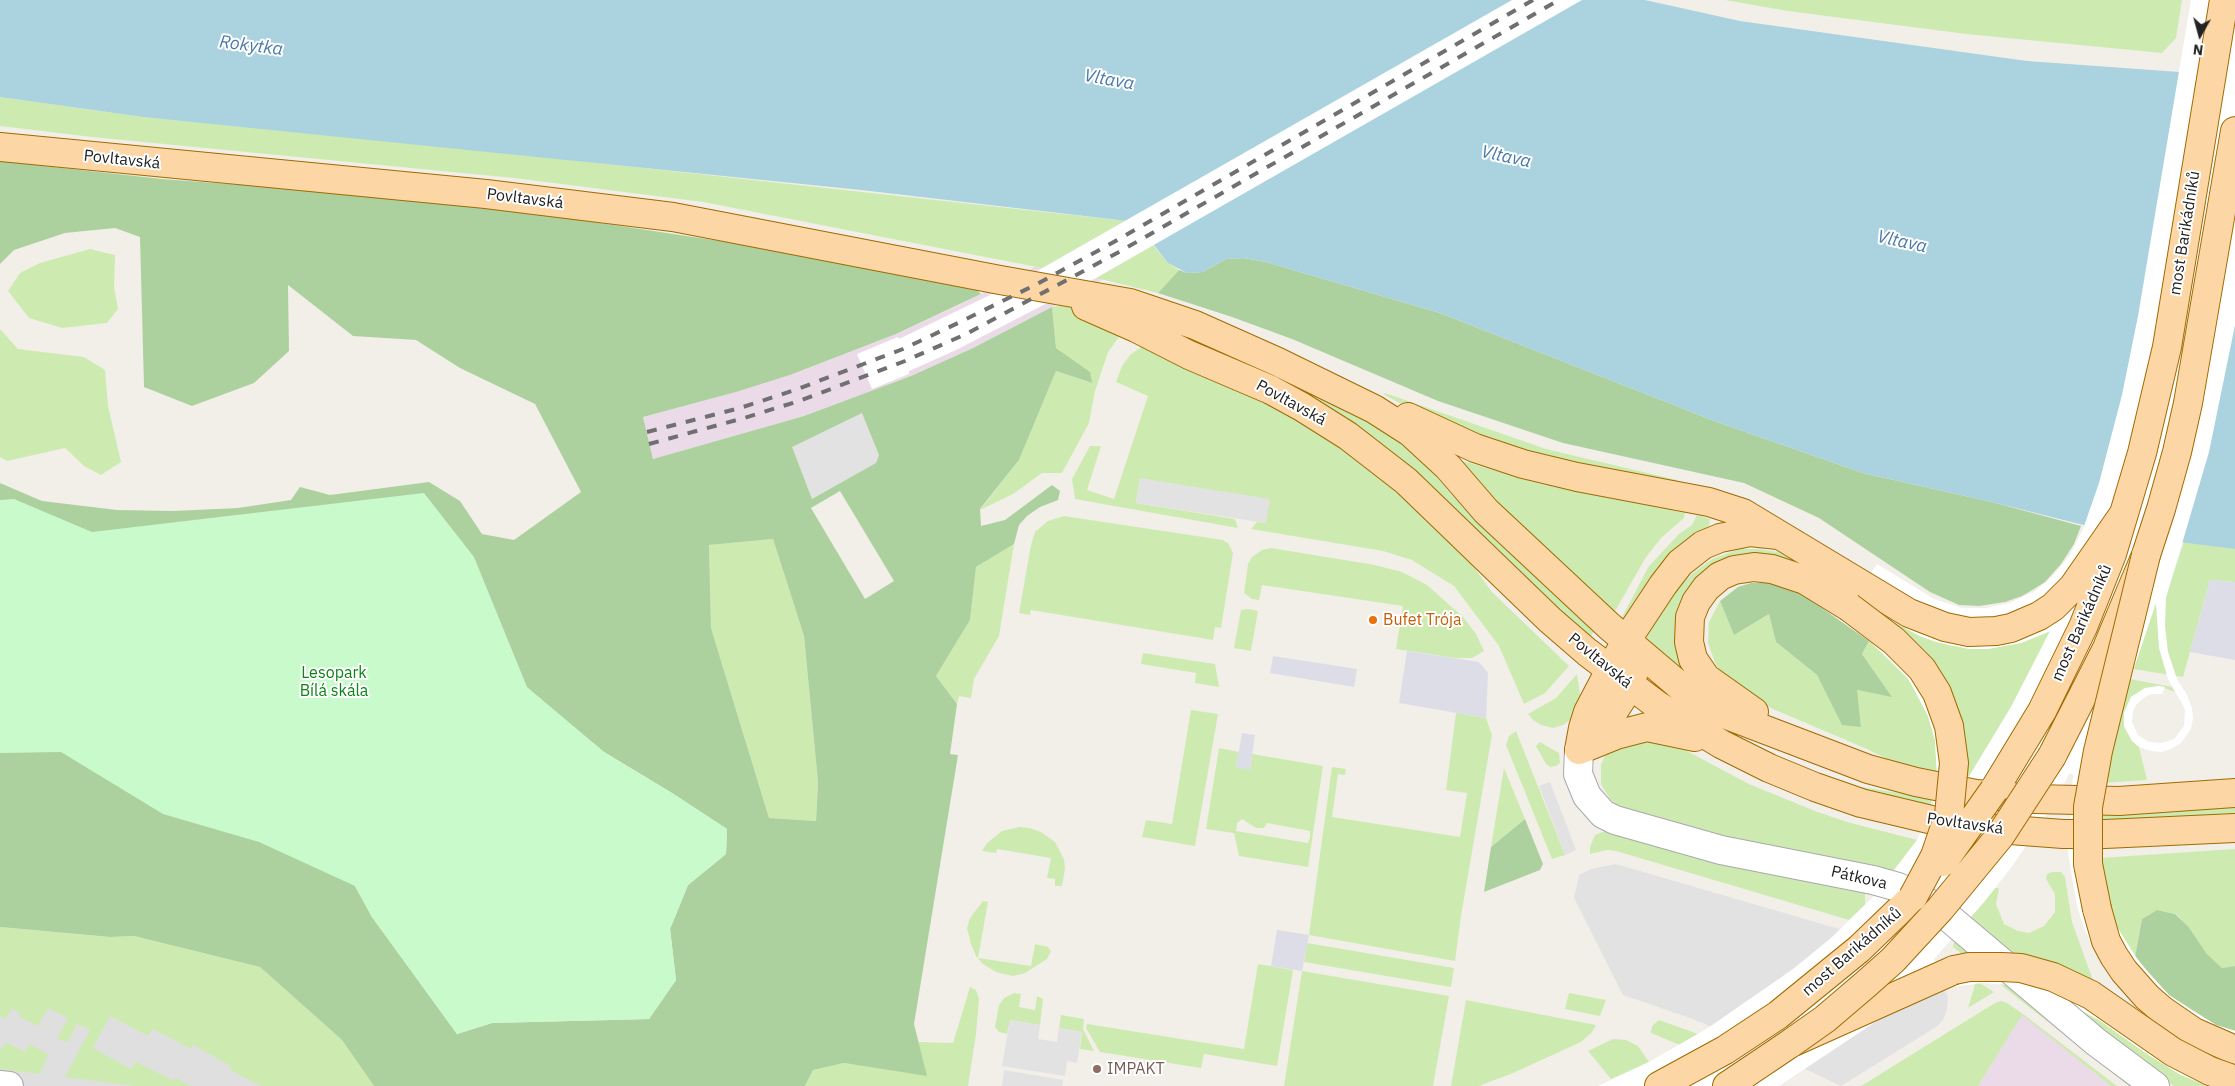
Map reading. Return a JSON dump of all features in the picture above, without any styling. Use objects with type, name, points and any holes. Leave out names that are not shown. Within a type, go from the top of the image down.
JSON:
[{"type":"main road","name":"most Barikádníků","points":[[1659,1086],[1725,1050],[1778,1015],[1859,949],[1913,897],[1946,857],[1994,790],[2042,711],[2064,668],[2112,554],[2144,445],[2167,347],[2224,0]]},
{"type":"main road","name":"most Barikádníků","points":[[1727,1086],[1825,1019],[1893,960],[1969,876],[2000,836],[2052,756],[2072,720],[2107,648],[2146,556],[2177,452],[2188,403],[2235,131]]},
{"type":"main road","name":"Povltavská","points":[[0,148],[486,194],[673,217],[1046,288],[1130,302],[1195,325],[1278,362],[1374,409],[1410,432],[1448,467],[1486,511],[1626,641],[1687,692],[1724,714],[1868,769],[1916,782],[1976,794],[2035,799],[2119,800],[2235,793]]},
{"type":"main road","name":"Povltavská","points":[[1046,288],[1136,328],[1189,355],[1271,390],[1348,436],[1406,482],[1550,620],[1620,678],[1721,744],[1769,768],[1830,793],[1891,811],[1949,824],[2063,834],[2164,833],[2235,828]]},
{"type":"main road","points":[[1278,362],[1367,396],[1450,437],[1497,456],[1578,477],[1728,507],[1743,512],[1789,538],[1856,596],[1894,641],[1922,670],[1937,693],[1949,726],[1954,763],[1949,815],[1935,856],[1913,897]]},
{"type":"main road","points":[[1792,740],[1714,685],[1701,672],[1693,659],[1688,625],[1692,609],[1706,588],[1720,576],[1734,570],[1772,569],[1909,613],[1945,627],[1982,632],[2011,628],[2039,616],[2063,599],[2123,515]]},
{"type":"main road","points":[[1579,750],[1605,725],[1620,678],[1635,668],[1635,659],[1626,641],[1671,574],[1688,556],[1703,545],[1720,538],[1750,532],[1789,538]]},
{"type":"main road","points":[[2146,556],[2093,774],[2087,829],[2090,878],[2106,941],[2119,964],[2135,985],[2178,1022],[2214,1042],[2235,1050]]},
{"type":"main road","points":[[1579,750],[1616,735],[1647,727],[1664,729],[1721,744]]},
{"type":"main road","points":[[1791,1043],[1941,974],[1969,966],[2011,968],[2036,972],[2070,985],[2109,1007],[2174,1052],[2210,1071],[2235,1080]]},
{"type":"street","name":"Pátkova","points":[[1579,750],[1578,774],[1587,796],[1599,810],[1615,820],[1721,850],[1873,880],[1898,887],[1920,898],[1942,912],[2090,1036],[2155,1086]]},
{"type":"street","points":[[0,1085],[9,1086]]},
{"type":"shaded area","points":[[1377,73],[1127,266],[1052,307],[973,348],[911,376],[804,416],[653,459],[643,417],[736,392],[790,375],[896,334],[951,309],[1029,270]]},
{"type":"shaded area","points":[[862,413],[879,455],[876,463],[812,499],[792,447]]},
{"type":"shaded area","points":[[1140,478],[1270,499],[1266,523],[1136,503]]},
{"type":"shaded area","points":[[2210,580],[2235,582],[2235,660],[2190,652]]},
{"type":"shaded area","points":[[1407,651],[1479,662],[1488,673],[1486,718],[1399,703]]},
{"type":"shaded area","points":[[1273,656],[1357,669],[1354,687],[1270,673]]},
{"type":"shaded area","points":[[1242,733],[1255,735],[1250,770],[1236,767]]},
{"type":"shaded area","points":[[1550,782],[1576,850],[1565,855],[1539,786]]},
{"type":"shaded area","points":[[1616,864],[1925,954],[1948,997],[1947,1009],[1943,1020],[1936,1027],[1841,1086],[1742,1039],[1690,1018],[1623,995],[1574,898],[1579,875],[1591,869]]},
{"type":"shaded area","points":[[0,927],[374,1086],[0,1086]]},
{"type":"shaded area","points":[[1277,930],[1309,935],[1302,971],[1271,966]]},
{"type":"shaded area","points":[[2022,1014],[2111,1086],[1978,1086]]},
{"type":"shaded area","points":[[1010,1020],[1040,1025],[1038,1039],[1057,1042],[1059,1028],[1082,1032],[1077,1063],[1067,1061],[1065,1076],[1002,1066]]},
{"type":"shaded area","points":[[1004,1070],[1063,1080],[1062,1086],[1002,1086]]},
{"type":"green space","points":[[1725,0],[2182,0],[2176,38],[2162,53],[1966,34],[1788,11]]},
{"type":"green space","points":[[0,97],[143,117],[415,143],[1127,221],[1042,268],[703,202],[514,178],[92,137],[0,126]]},
{"type":"green space","points":[[0,161],[162,179],[455,201],[746,245],[971,284],[981,294],[896,334],[790,375],[736,392],[643,417],[653,459],[804,416],[911,376],[973,348],[1052,307],[1056,348],[1090,372],[1092,383],[1056,371],[1019,460],[980,509],[981,526],[1005,520],[1052,485],[1060,491],[1058,500],[1040,507],[1027,516],[1019,525],[1014,544],[976,567],[970,620],[936,676],[957,704],[950,754],[958,755],[914,1024],[927,1076],[844,1063],[813,1070],[805,1086],[374,1086],[342,1040],[260,967],[134,936],[110,937],[0,927],[0,483],[42,501],[117,510],[173,511],[238,508],[291,500],[300,487],[330,495],[429,482],[460,501],[482,534],[514,540],[581,492],[535,404],[460,368],[416,340],[353,336],[288,285],[289,351],[254,383],[192,406],[144,387],[140,237],[115,228],[65,233],[14,250],[0,264]],"holes":[[[840,491],[894,581],[865,599],[811,508]],[[773,539],[804,636],[818,782],[816,821],[769,818],[711,628],[709,545]],[[560,716],[604,752],[727,829],[726,854],[688,885],[670,929],[676,980],[649,1019],[492,1023],[457,1034],[372,917],[355,886]]]},
{"type":"green space","points":[[1153,245],[1168,263],[1179,270],[1158,293],[1096,278]]},
{"type":"green space","points":[[90,249],[115,255],[114,287],[118,309],[107,323],[62,328],[29,318],[8,291],[20,273],[40,263]]},
{"type":"green space","points":[[1244,258],[1266,262],[1440,313],[1717,422],[1863,473],[1992,502],[2081,526],[2074,544],[2061,564],[2045,582],[2022,596],[2005,602],[1979,606],[1959,605],[1930,592],[1819,518],[1744,483],[1563,443],[1438,401],[1292,339],[1158,293],[1179,270],[1187,273],[1203,272],[1226,259]]},
{"type":"green space","points":[[1072,306],[1122,333],[1108,352],[1095,391],[1089,423],[1062,473],[1042,473],[1013,494],[980,510],[1019,460],[1056,371],[1091,383],[1089,372],[1056,348],[1052,307]]},
{"type":"green space","points":[[0,329],[18,349],[84,357],[105,370],[108,406],[121,462],[101,475],[84,466],[65,448],[7,461],[0,457]]},
{"type":"green space","points":[[1144,345],[1180,367],[1222,382],[1270,403],[1363,462],[1457,544],[1492,592],[1569,666],[1545,693],[1524,704],[1499,646],[1454,586],[1412,560],[1383,551],[1251,529],[1257,522],[1266,523],[1140,478],[1136,503],[1235,519],[1238,528],[1075,499],[1072,479],[1090,446],[1101,446],[1087,490],[1114,499],[1148,396],[1116,382],[1122,366],[1130,355]]},
{"type":"green space","points":[[1219,348],[1396,430],[1452,495],[1596,630],[1588,639],[1550,605],[1218,353]]},
{"type":"green space","points":[[1385,393],[1546,449],[1677,480],[1681,484],[1540,459],[1425,417],[1383,394]]},
{"type":"green space","points":[[1460,460],[1537,483],[1685,513],[1684,518],[1662,537],[1646,557],[1614,613],[1486,493]]},
{"type":"green space","name":"Lesopark Bílá skála","points":[[424,493],[474,557],[527,687],[604,752],[727,829],[726,854],[688,885],[670,929],[676,980],[649,1019],[492,1023],[457,1034],[372,917],[355,886],[259,842],[163,814],[61,752],[0,753],[0,500],[14,499],[92,532]]},
{"type":"green space","points":[[1697,515],[1710,519],[1709,526],[1688,538],[1672,552],[1625,619],[1621,619],[1649,566],[1679,534],[1692,525]]},
{"type":"green space","points":[[1064,516],[1223,540],[1228,543],[1233,553],[1221,628],[1215,627],[1213,640],[1031,610],[1030,615],[1019,613],[1035,532],[1048,521]]},
{"type":"green space","points":[[773,539],[804,636],[818,782],[816,821],[769,818],[711,628],[709,545]]},
{"type":"green space","points":[[2184,542],[2235,549],[2235,582],[2210,580],[2183,677],[2133,669],[2154,607],[2170,583]]},
{"type":"green space","points":[[1014,544],[999,636],[974,679],[971,698],[959,696],[957,704],[936,676],[970,620],[976,567]]},
{"type":"green space","points":[[1271,548],[1375,565],[1402,572],[1427,585],[1463,617],[1476,634],[1484,651],[1472,658],[1455,658],[1396,649],[1403,606],[1262,585],[1259,600],[1252,599],[1244,593],[1248,564],[1252,557],[1262,550]]},
{"type":"green space","points":[[1739,549],[1760,549],[1784,553],[1810,567],[1698,578],[1685,593],[1677,612],[1675,639],[1680,664],[1679,667],[1676,666],[1647,640],[1647,636],[1676,591],[1693,573],[1712,559]]},
{"type":"green space","points":[[1751,583],[1768,583],[1786,587],[1803,595],[1869,641],[1862,654],[1892,697],[1857,690],[1861,727],[1842,725],[1817,675],[1776,642],[1769,614],[1734,635],[1720,601],[1738,587]]},
{"type":"green space","points":[[1720,601],[1734,635],[1769,614],[1776,642],[1817,675],[1842,724],[1861,726],[1856,690],[1891,696],[1862,654],[1869,641],[1907,678],[1920,697],[1935,740],[1937,776],[1893,762],[1773,709],[1754,698],[1725,676],[1716,665],[1708,643],[1709,622]]},
{"type":"green space","points":[[1241,610],[1258,611],[1251,651],[1234,648]]},
{"type":"green space","points":[[1879,614],[1920,636],[1951,646],[2021,643],[2051,631],[2011,707],[1966,781]]},
{"type":"green space","points":[[1143,653],[1215,664],[1219,687],[1195,683],[1196,673],[1141,664]]},
{"type":"green space","points":[[1577,674],[1581,701],[1574,717],[1563,725],[1553,728],[1541,725],[1533,720],[1528,714],[1556,698]]},
{"type":"green space","points":[[2130,679],[2172,687],[2175,692],[2159,686],[2145,688],[2131,697],[2124,713],[2124,726],[2132,741],[2139,747],[2147,780],[2103,783]]},
{"type":"green space","points":[[1191,710],[1218,714],[1195,846],[1142,837],[1146,820],[1172,824]]},
{"type":"green space","points":[[1456,713],[1486,718],[1492,735],[1455,961],[1309,935],[1332,767],[1346,769],[1345,775],[1338,774],[1332,817],[1460,837],[1467,793],[1446,790]]},
{"type":"green space","points":[[1516,731],[1565,855],[1552,859],[1506,745],[1509,736]]},
{"type":"green space","points":[[1639,737],[1670,742],[1749,784],[1815,811],[1847,822],[1917,840],[1891,875],[1725,843],[1623,810],[1610,799],[1601,784],[1601,765],[1605,755],[1613,747]]},
{"type":"green space","points":[[1540,742],[1559,753],[1560,763],[1550,767],[1546,764],[1536,746]]},
{"type":"green space","points":[[1219,748],[1239,752],[1236,767],[1250,769],[1252,754],[1323,766],[1308,867],[1239,856],[1234,833],[1206,829]],"holes":[[[1242,819],[1256,828],[1264,828],[1267,823],[1310,831],[1310,837],[1308,843],[1236,831],[1237,823]]]},
{"type":"green space","points":[[1504,768],[1525,819],[1491,847]]},
{"type":"green space","points":[[1854,786],[1932,798],[1930,809],[1854,789]]},
{"type":"green space","points":[[2235,805],[2235,816],[2101,825],[2101,812]]},
{"type":"green space","points":[[1525,819],[1543,864],[1540,870],[1484,892],[1491,847]]},
{"type":"green space","points":[[1019,827],[1041,832],[1055,842],[1064,859],[1065,869],[1062,886],[1055,886],[1055,879],[1047,878],[1051,858],[997,849],[996,853],[982,851],[987,843],[1002,831]]},
{"type":"green space","points":[[1608,830],[1865,891],[1865,905],[1849,920],[1616,851],[1607,850],[1590,854],[1590,847],[1595,835]]},
{"type":"green space","points":[[2235,849],[2235,966],[2222,968],[2207,954],[2188,926],[2176,914],[2157,910],[2142,919],[2135,957],[2117,927],[2108,904],[2100,858]]},
{"type":"green space","points":[[2061,872],[2065,877],[2072,922],[2094,983],[2007,954],[1967,921],[1995,888],[1999,888],[1996,904],[2004,924],[2018,931],[2029,933],[2044,926],[2055,912],[2055,894],[2046,879],[2047,874]]},
{"type":"green space","points":[[983,901],[988,902],[978,958],[1031,966],[1035,944],[1048,947],[1051,951],[1047,959],[1025,973],[1013,976],[996,972],[983,964],[976,956],[967,928],[970,918]]},
{"type":"green space","points":[[2157,910],[2175,914],[2188,926],[2207,954],[2222,968],[2235,966],[2235,1031],[2216,1025],[2169,995],[2135,957],[2142,919]]},
{"type":"green space","points":[[0,927],[110,937],[134,936],[260,967],[342,1040],[374,1086],[261,1086],[230,1070],[231,1066],[193,1045],[191,1049],[153,1029],[148,1036],[110,1016],[93,1048],[131,1069],[136,1062],[174,1081],[176,1078],[192,1086],[135,1086],[65,1077],[90,1030],[77,1024],[68,1042],[57,1039],[68,1018],[48,1008],[38,1026],[18,1016],[20,1013],[12,1008],[5,1019],[0,1016]]},
{"type":"green space","points":[[1955,939],[2137,1086],[2129,1086],[1953,947]]},
{"type":"green space","points":[[1307,943],[1454,968],[1451,987],[1304,962]]},
{"type":"green space","points":[[1258,964],[1293,970],[1277,1066],[1204,1054],[1201,1068],[1100,1052],[1086,1028],[1087,1024],[1244,1049]]},
{"type":"green space","points":[[1302,971],[1449,996],[1433,1086],[1284,1086]]},
{"type":"green space","points":[[1976,981],[1994,992],[1968,1008]]},
{"type":"green space","points":[[970,987],[976,990],[979,999],[968,1086],[805,1086],[813,1070],[844,1063],[926,1075],[918,1042],[953,1043]]},
{"type":"green space","points":[[1014,993],[1021,994],[1019,1007],[1035,1010],[1037,996],[1043,999],[1040,1025],[1010,1020],[1007,1034],[999,1032],[995,1027],[999,1005],[1004,998]]},
{"type":"green space","points":[[1569,993],[1606,1000],[1600,1016],[1565,1009]]},
{"type":"green space","points":[[1466,1000],[1596,1025],[1592,1032],[1581,1042],[1513,1073],[1479,1086],[1451,1086]]},
{"type":"green space","points":[[2001,1001],[2023,1014],[2117,1086],[2111,1086],[2022,1015],[1978,1086],[1861,1086],[1995,1003]]},
{"type":"green space","points":[[2067,1003],[2099,1020],[2181,1075],[2208,1086],[2174,1086],[2155,1074]]},
{"type":"green space","points":[[1061,1015],[1084,1019],[1083,1029],[1094,1051],[1080,1049],[1082,1032],[1059,1028]]},
{"type":"green space","points":[[1659,1020],[1698,1034],[1680,1045],[1651,1033],[1652,1026]]},
{"type":"green space","points":[[1613,1039],[1626,1040],[1638,1046],[1649,1062],[1611,1079],[1588,1051]]},
{"type":"green space","points":[[6,1042],[25,1052],[29,1044],[48,1054],[40,1074],[0,1069],[0,1048],[2,1049]]},
{"type":"water","points":[[0,0],[1645,0],[1740,21],[2027,61],[2235,76],[2235,549],[2123,535],[1992,502],[1863,473],[1717,422],[1440,313],[1266,262],[1244,258],[1226,259],[1203,272],[1187,273],[1168,263],[1136,222],[861,190],[143,117],[0,97]]},
{"type":"pier","points":[[1512,0],[1582,0],[1096,278],[954,351],[909,371],[909,374],[872,389],[857,354],[898,337],[899,339],[1025,278]]},
{"type":"pier","points":[[2191,0],[2235,0],[2235,325],[2209,452],[2166,598],[2165,626],[2168,652],[2177,679],[2187,695],[2192,708],[2193,718],[2191,729],[2181,743],[2162,752],[2139,747],[2132,741],[2124,726],[2124,713],[2131,697],[2145,688],[2159,686],[2165,687],[2162,694],[2151,694],[2145,697],[2136,705],[2133,711],[2132,722],[2138,735],[2149,742],[2162,743],[2174,739],[2184,726],[2185,709],[2168,679],[2159,648],[2156,603],[2128,686],[2112,746],[2100,820],[2100,862],[2108,904],[2117,927],[2149,974],[2169,995],[2191,1010],[2216,1025],[2235,1031],[2235,1086],[2208,1086],[2181,1075],[2099,1020],[2067,1003],[2011,985],[1982,983],[1953,987],[1924,996],[1895,1009],[1779,1086],[1598,1086],[1649,1062],[1708,1028],[1793,969],[1831,938],[1874,896],[1917,840],[1933,805],[1937,776],[1935,740],[1928,716],[1908,678],[1869,641],[1840,620],[1877,564],[1934,599],[1962,608],[1986,608],[2010,603],[2035,591],[2051,578],[2070,555],[2083,529],[2099,483],[2122,395],[2138,316]],"holes":[[[1883,616],[1920,636],[1936,642],[1969,649],[1988,649],[2021,643],[2050,631],[2011,707],[1967,780]],[[2070,773],[2073,775],[2068,852],[2077,906],[2085,931],[2104,968],[2139,1011],[2108,991],[1949,958],[1935,961],[1934,959],[1985,901],[2010,869],[2040,826]]]},
{"type":"railway","points":[[647,432],[740,408],[795,390],[903,349],[958,323],[1037,284],[1112,243],[1533,0]]},
{"type":"railway","points":[[649,444],[799,401],[905,361],[966,334],[1119,252],[1559,0]]},
{"type":"place","name":"Bufet Trója","points":[[1373,620]]},
{"type":"place","name":"IMPAKT","points":[[1097,1069]]},
{"type":"water label","name":"Rokytka","points":[[251,46]]},
{"type":"water label","name":"Vltava","points":[[1109,80]]},
{"type":"water label","name":"Vltava","points":[[1506,157]]},
{"type":"water label","name":"Vltava","points":[[1902,242]]}]
